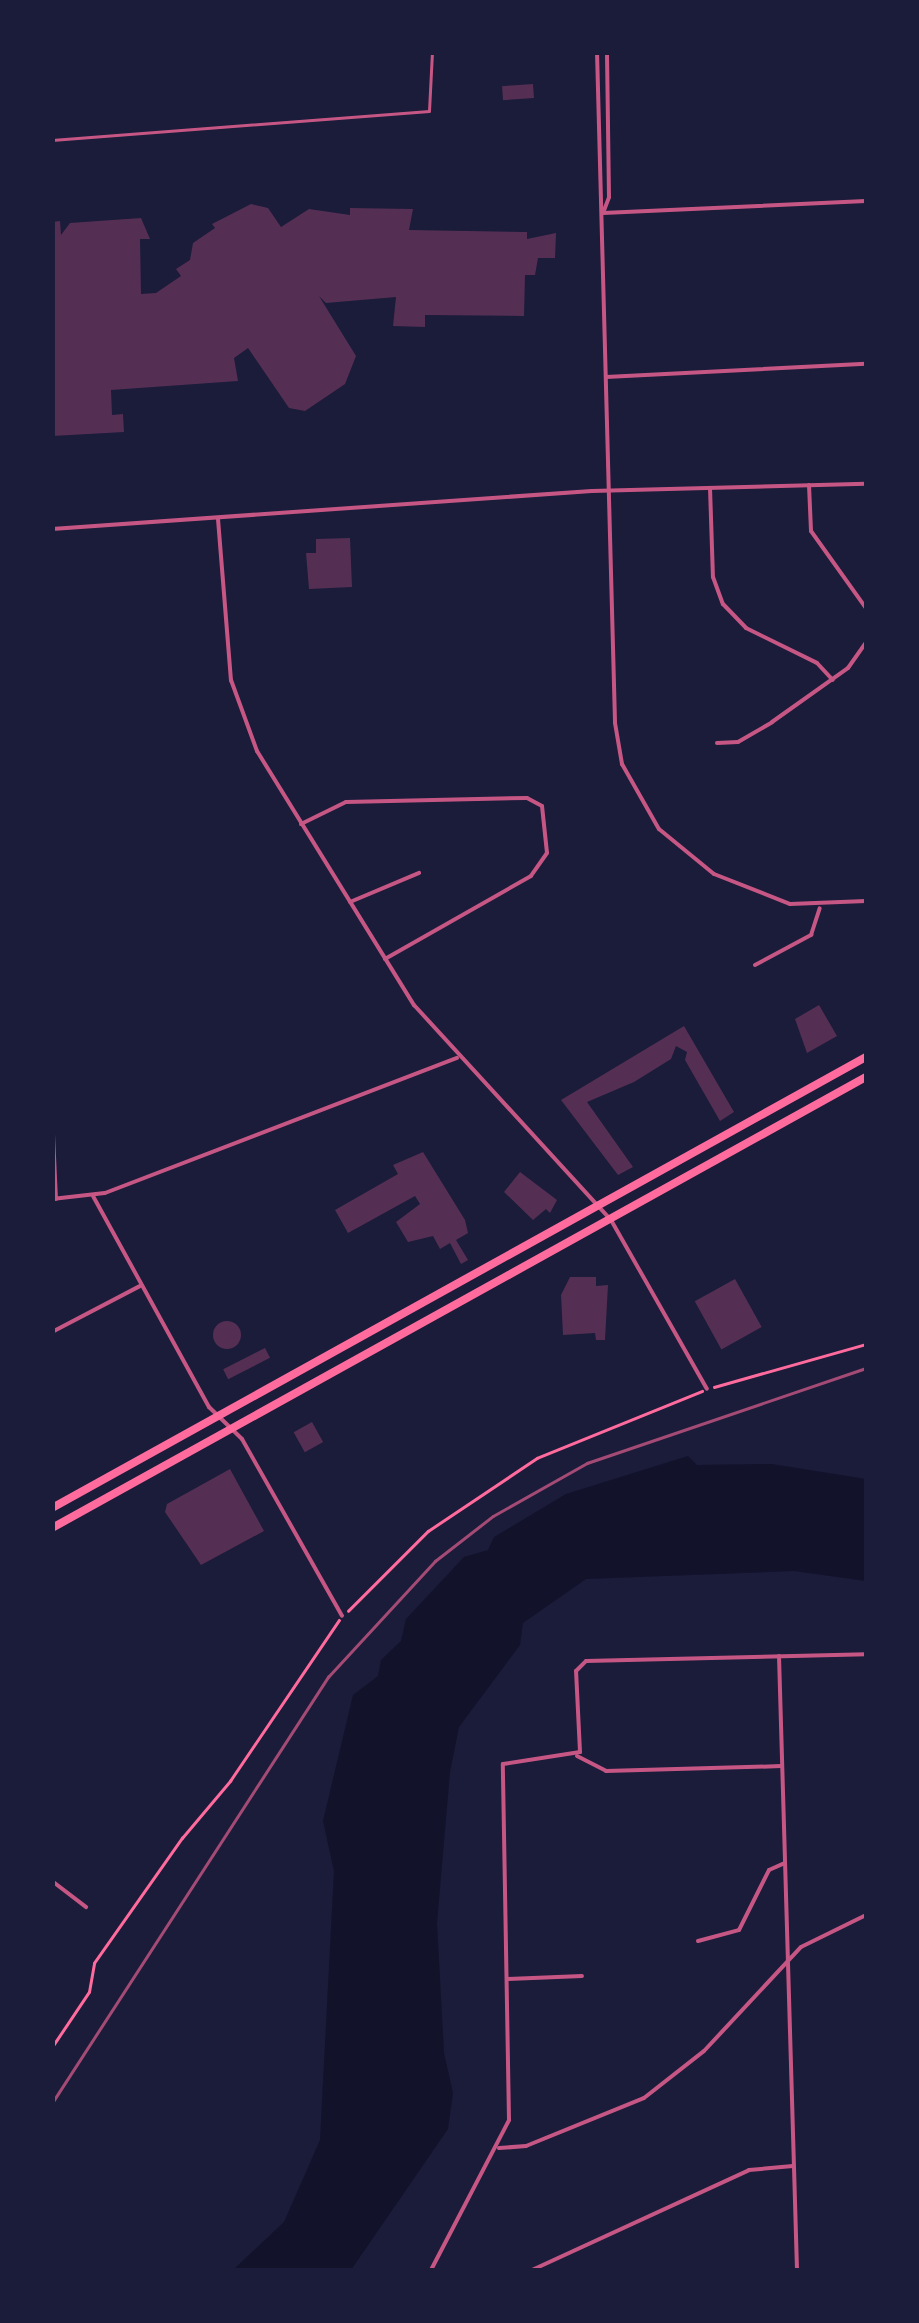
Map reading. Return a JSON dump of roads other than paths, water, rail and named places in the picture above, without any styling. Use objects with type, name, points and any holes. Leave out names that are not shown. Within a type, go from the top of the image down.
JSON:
[{"type":"main road","points":[[52,1508],[866,1057]]},
{"type":"main road","points":[[52,1528],[866,1077]]},
{"type":"street","points":[[597,52],[616,722],[629,782],[660,829],[698,864],[755,894],[820,908],[866,902]]},
{"type":"street","points":[[603,213],[609,197],[607,52]]},
{"type":"street","points":[[603,213],[866,201]]},
{"type":"street","points":[[606,376],[866,364]]},
{"type":"street","points":[[52,529],[609,490],[866,484]]},
{"type":"street","points":[[809,486],[811,531],[866,608]]},
{"type":"street","points":[[710,488],[713,576],[723,604],[746,628],[817,663],[833,680]]},
{"type":"street","points":[[218,520],[234,698],[257,751],[384,959],[458,1057],[611,1220],[707,1389]]},
{"type":"street","points":[[717,743],[744,740],[833,680],[866,642]]},
{"type":"street","points":[[301,824],[346,802],[527,798],[542,806],[547,852],[531,876],[384,959]]},
{"type":"street","points":[[350,902],[419,873]]},
{"type":"street","points":[[756,966],[812,935],[820,908]]},
{"type":"street","points":[[54,1134],[54,1199],[93,1196],[458,1057]]},
{"type":"street","points":[[93,1196],[140,1286],[218,1418],[233,1428],[342,1616]]},
{"type":"street","points":[[52,1332],[140,1286]]},
{"type":"street","points":[[576,1756],[580,1663],[866,1654]]},
{"type":"street","points":[[780,1656],[797,2270]]},
{"type":"street","points":[[431,2270],[499,2148],[510,2106],[503,1764],[576,1756],[606,1771],[781,1766]]},
{"type":"street","points":[[698,1941],[739,1930],[769,1870],[786,1863]]},
{"type":"street","points":[[52,1882],[86,1906]]},
{"type":"street","points":[[499,2148],[526,2146],[644,2098],[704,2051],[813,1938],[866,1916]]},
{"type":"street","points":[[508,1979],[582,1976]]},
{"type":"street","points":[[532,2270],[749,2170],[793,2166]]},
{"type":"lane","points":[[52,140],[429,111],[432,52]]},
{"type":"railway","points":[[52,2103],[328,1677],[435,1561],[493,1516],[587,1463],[866,1368]]}]
